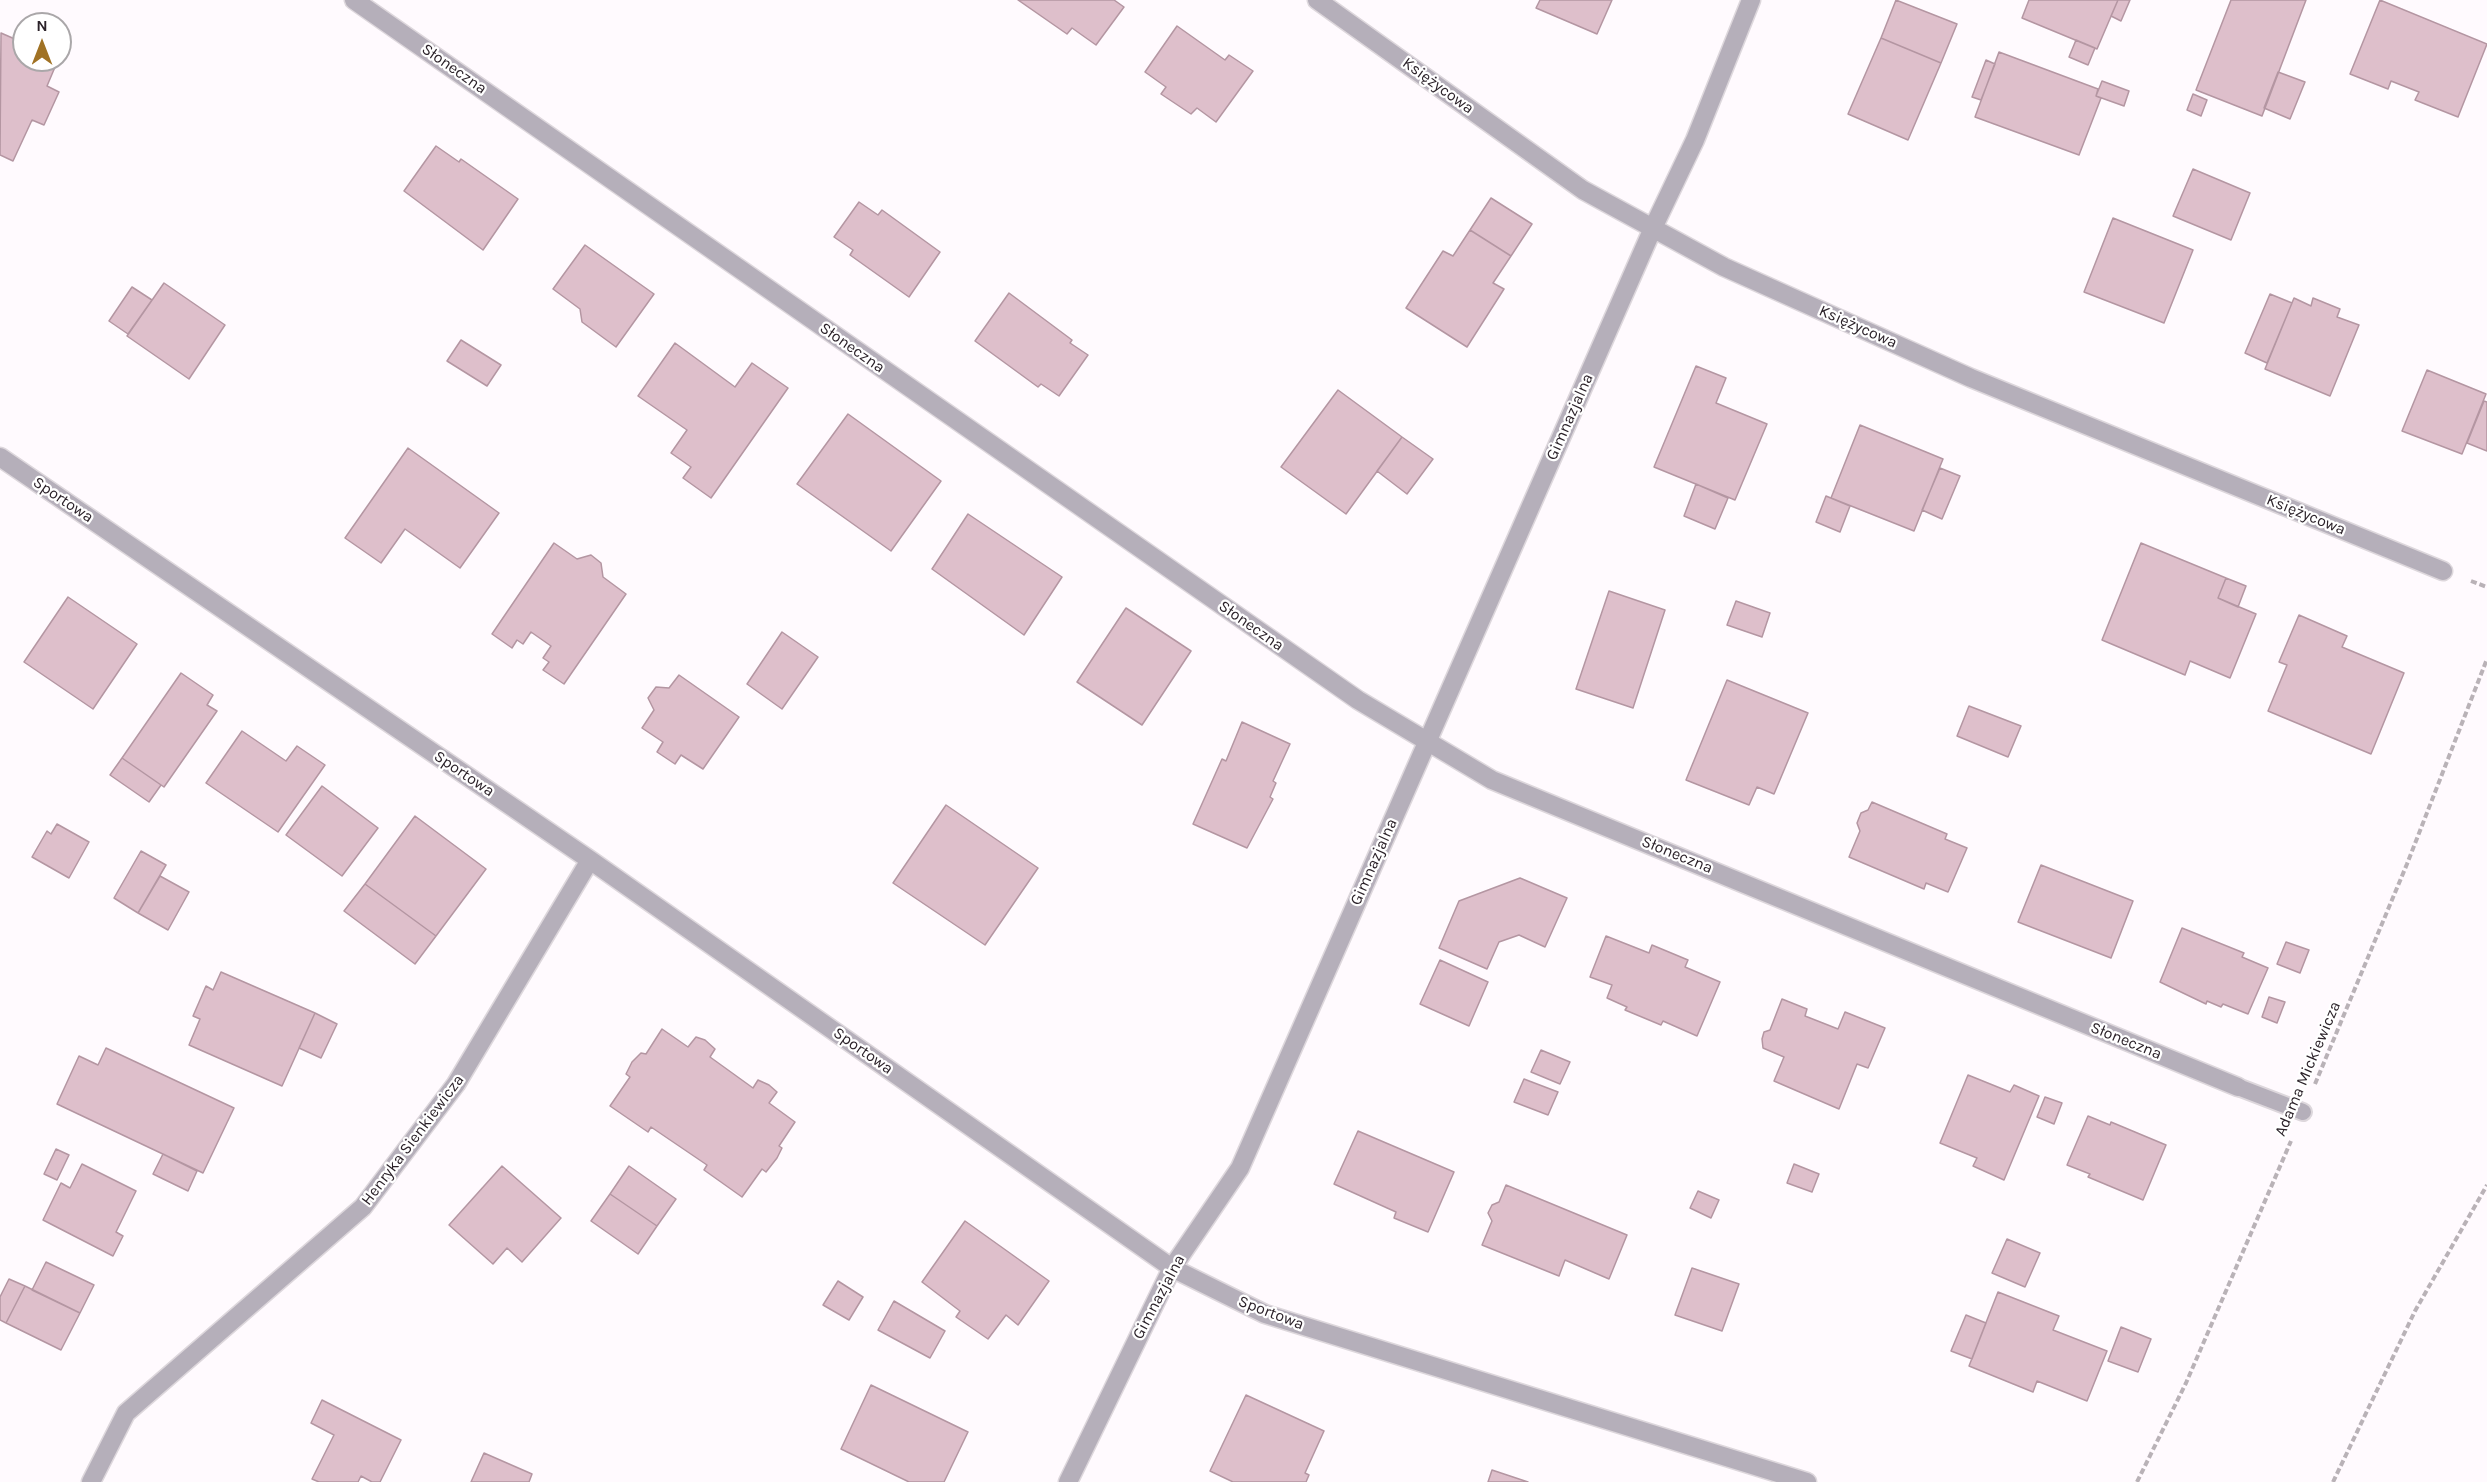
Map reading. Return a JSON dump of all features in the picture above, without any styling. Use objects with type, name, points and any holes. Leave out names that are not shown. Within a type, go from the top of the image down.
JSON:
[{"type":"street","name":"Słoneczna","points":[[354,0],[1358,700],[1492,780],[2238,1087]]},
{"type":"street","name":"Księżycowa","points":[[1317,0],[1583,190],[1724,267],[1971,378],[2443,571]]},
{"type":"street","name":"Gimnazjalna","points":[[1068,1482],[1172,1268],[1240,1168],[1653,228],[1695,140],[1751,0]]},
{"type":"street","name":"Sportowa","points":[[0,457],[590,860],[1172,1268],[1264,1314],[1807,1482]]},
{"type":"street","name":"Henryka Sienkiewicza","points":[[91,1482],[126,1413],[363,1208],[456,1084],[590,860]]},
{"type":"lane","points":[[2238,1087],[2303,1112]]},
{"type":"path","name":"Adama Mickiewicza","points":[[2137,1482],[2186,1383],[2303,1112],[2407,864],[2487,659]]},
{"type":"path","points":[[2333,1482],[2415,1311],[2487,1185]]},
{"type":"building","points":[[1018,0],[1114,0],[1124,7],[1096,45],[1072,28],[1067,34]]},
{"type":"building","points":[[1540,0],[1612,0],[1597,34],[1536,8]]},
{"type":"building","points":[[1896,0],[1957,24],[1941,63],[1881,38]]},
{"type":"building","points":[[2029,0],[2118,0],[2097,49],[2022,18]]},
{"type":"building","points":[[2118,0],[2130,0],[2121,21],[2111,16]]},
{"type":"building","points":[[2231,0],[2306,0],[2262,116],[2196,90]]},
{"type":"building","points":[[2380,0],[2487,44],[2458,117],[2415,100],[2419,92],[2391,81],[2388,89],[2350,74]]},
{"type":"building","points":[[1177,26],[1225,60],[1229,55],[1253,71],[1216,122],[1197,108],[1191,114],[1161,94],[1166,87],[1145,72]]},
{"type":"building","points":[[1,33],[12,38],[12,72],[53,72],[47,86],[59,92],[44,125],[32,120],[13,161],[0,155]]},
{"type":"building","points":[[1881,38],[1941,63],[1908,140],[1848,114]]},
{"type":"building","points":[[2076,40],[2095,48],[2088,65],[2069,57]]},
{"type":"building","points":[[1999,52],[2098,89],[2096,96],[2101,98],[2079,155],[1975,117]]},
{"type":"building","points":[[1986,60],[1995,64],[1981,100],[1972,97]]},
{"type":"building","points":[[2278,72],[2305,82],[2290,119],[2264,108]]},
{"type":"building","points":[[2102,81],[2129,91],[2124,106],[2096,96]]},
{"type":"building","points":[[2193,94],[2207,100],[2201,116],[2187,110]]},
{"type":"building","points":[[436,146],[459,162],[461,159],[518,199],[483,250],[404,191]]},
{"type":"building","points":[[2193,169],[2250,193],[2231,240],[2173,216]]},
{"type":"building","points":[[1491,198],[1532,224],[1511,256],[1470,230]]},
{"type":"building","points":[[859,202],[878,215],[882,210],[940,252],[909,297],[850,255],[853,250],[834,237]]},
{"type":"building","points":[[2113,218],[2193,250],[2164,323],[2084,292]]},
{"type":"building","points":[[1470,230],[1511,256],[1493,283],[1504,289],[1467,347],[1406,308],[1443,251],[1453,256]]},
{"type":"building","points":[[585,245],[654,294],[616,347],[582,322],[580,309],[553,289]]},
{"type":"building","points":[[164,283],[225,325],[189,379],[127,336]]},
{"type":"building","points":[[132,287],[152,300],[128,334],[109,321]]},
{"type":"building","points":[[1009,293],[1072,340],[1070,343],[1088,355],[1059,396],[1041,384],[1038,387],[975,341]]},
{"type":"building","points":[[2270,294],[2292,303],[2267,363],[2245,353]]},
{"type":"building","points":[[2294,298],[2311,306],[2313,298],[2340,309],[2337,317],[2359,325],[2330,396],[2265,369]]},
{"type":"building","points":[[461,340],[501,365],[487,386],[447,361]]},
{"type":"building","points":[[675,343],[735,387],[752,363],[788,388],[711,498],[683,478],[691,467],[671,453],[687,430],[638,396]]},
{"type":"building","points":[[1696,366],[1726,378],[1716,403],[1767,424],[1735,500],[1654,467]]},
{"type":"building","points":[[2427,370],[2486,394],[2462,454],[2402,431]]},
{"type":"building","points":[[1338,390],[1402,437],[1346,514],[1281,467]]},
{"type":"building","points":[[2484,401],[2487,402],[2487,451],[2467,443]]},
{"type":"building","points":[[848,414],[941,481],[891,551],[797,484]]},
{"type":"building","points":[[1860,425],[1943,459],[1914,531],[1831,498]]},
{"type":"building","points":[[1402,437],[1433,459],[1407,494],[1377,471]]},
{"type":"building","points":[[408,448],[499,513],[460,568],[405,529],[381,563],[345,538]]},
{"type":"building","points":[[1940,468],[1960,476],[1942,519],[1922,510]]},
{"type":"building","points":[[1696,484],[1728,498],[1715,529],[1684,516]]},
{"type":"building","points":[[1826,496],[1850,506],[1840,532],[1816,522]]},
{"type":"building","points":[[968,514],[1062,577],[1024,635],[932,569]]},
{"type":"building","points":[[554,543],[577,559],[591,555],[601,563],[603,577],[626,594],[564,684],[543,670],[549,662],[543,658],[551,646],[531,632],[523,644],[517,640],[512,648],[492,634]]},
{"type":"building","points":[[2141,543],[2226,578],[2218,598],[2256,614],[2230,678],[2190,661],[2185,675],[2102,640]]},
{"type":"building","points":[[2226,578],[2246,586],[2238,607],[2218,598]]},
{"type":"building","points":[[1609,591],[1665,610],[1633,708],[1576,689]]},
{"type":"building","points":[[68,597],[137,644],[93,709],[24,662]]},
{"type":"building","points":[[1736,601],[1770,613],[1762,637],[1727,625]]},
{"type":"building","points":[[1126,608],[1191,651],[1142,725],[1077,682]]},
{"type":"building","points":[[2299,615],[2347,636],[2342,647],[2404,673],[2371,754],[2268,711],[2287,665],[2279,662]]},
{"type":"building","points":[[782,632],[818,657],[782,709],[747,684]]},
{"type":"building","points":[[181,673],[213,695],[207,705],[217,711],[164,787],[122,758]]},
{"type":"building","points":[[679,675],[739,717],[703,769],[681,755],[675,764],[657,752],[663,742],[642,728],[654,710],[648,698],[656,687],[669,688]]},
{"type":"building","points":[[1727,680],[1808,713],[1774,794],[1757,787],[1749,805],[1686,780]]},
{"type":"building","points":[[1969,706],[2021,726],[2008,757],[1957,736]]},
{"type":"building","points":[[1242,722],[1290,744],[1273,781],[1276,783],[1270,797],[1273,799],[1247,848],[1193,824],[1222,759],[1226,761]]},
{"type":"building","points":[[242,731],[286,761],[297,746],[325,765],[278,832],[206,783]]},
{"type":"building","points":[[122,758],[161,785],[149,802],[110,775]]},
{"type":"building","points":[[322,786],[378,828],[342,876],[286,835]]},
{"type":"building","points":[[1872,802],[1947,834],[1945,839],[1967,848],[1948,892],[1926,883],[1924,889],[1849,857],[1860,831],[1857,823],[1861,813],[1868,810]]},
{"type":"building","points":[[946,805],[1038,868],[985,945],[893,883]]},
{"type":"building","points":[[415,816],[486,869],[436,936],[365,884]]},
{"type":"building","points":[[57,824],[89,842],[69,878],[32,857],[47,831],[51,834]]},
{"type":"building","points":[[141,851],[166,865],[138,913],[114,898]]},
{"type":"building","points":[[2041,865],[2133,901],[2111,958],[2018,922]]},
{"type":"building","points":[[160,876],[189,892],[168,930],[138,913]]},
{"type":"building","points":[[1520,878],[1567,898],[1545,947],[1519,935],[1499,942],[1487,969],[1439,948],[1459,901]]},
{"type":"building","points":[[365,884],[436,936],[415,964],[344,911]]},
{"type":"building","points":[[2182,928],[2244,953],[2242,957],[2268,968],[2248,1014],[2223,1004],[2221,1007],[2207,1001],[2206,1004],[2160,982]]},
{"type":"building","points":[[1606,936],[1649,953],[1652,945],[1688,960],[1685,967],[1720,982],[1697,1036],[1663,1021],[1661,1025],[1625,1010],[1627,1007],[1607,998],[1612,985],[1590,977]]},
{"type":"building","points":[[2286,942],[2309,950],[2300,973],[2277,964]]},
{"type":"building","points":[[1440,960],[1488,982],[1469,1026],[1420,1004]]},
{"type":"building","points":[[221,972],[315,1013],[282,1086],[189,1045],[200,1019],[193,1016],[206,986],[213,990]]},
{"type":"building","points":[[2269,997],[2285,1002],[2277,1023],[2262,1017]]},
{"type":"building","points":[[1782,999],[1807,1009],[1805,1016],[1838,1029],[1845,1012],[1885,1028],[1868,1068],[1857,1064],[1839,1109],[1774,1081],[1784,1057],[1763,1048],[1762,1039],[1764,1032],[1770,1030]]},
{"type":"building","points":[[315,1013],[337,1024],[321,1058],[299,1048]]},
{"type":"building","points":[[662,1029],[688,1047],[696,1037],[705,1040],[715,1049],[710,1057],[753,1088],[758,1080],[777,1092],[769,1103],[795,1122],[779,1146],[782,1148],[777,1158],[766,1172],[762,1169],[742,1197],[704,1170],[707,1165],[651,1127],[648,1132],[610,1106],[630,1077],[626,1074],[632,1062],[641,1053],[646,1054]]},
{"type":"building","points":[[106,1048],[234,1108],[203,1173],[57,1104],[79,1056],[98,1065]]},
{"type":"building","points":[[1541,1050],[1570,1062],[1560,1084],[1531,1072]]},
{"type":"building","points":[[1968,1075],[2010,1092],[2014,1085],[2039,1096],[2004,1180],[1973,1166],[1977,1158],[1940,1143]]},
{"type":"building","points":[[1524,1079],[1558,1092],[1548,1115],[1514,1102]]},
{"type":"building","points":[[2045,1097],[2062,1103],[2054,1124],[2037,1117]]},
{"type":"building","points":[[2088,1116],[2110,1125],[2111,1122],[2166,1145],[2143,1200],[2088,1177],[2090,1174],[2067,1165]]},
{"type":"building","points":[[1358,1131],[1454,1172],[1428,1232],[1394,1218],[1396,1212],[1334,1184]]},
{"type":"building","points":[[56,1149],[69,1155],[57,1180],[44,1174]]},
{"type":"building","points":[[163,1154],[197,1171],[188,1191],[153,1174]]},
{"type":"building","points":[[82,1164],[136,1191],[116,1232],[123,1236],[113,1256],[43,1220],[61,1183],[70,1188]]},
{"type":"building","points":[[1794,1164],[1819,1174],[1812,1192],[1787,1183]]},
{"type":"building","points":[[502,1166],[561,1218],[522,1262],[507,1248],[493,1264],[449,1225]]},
{"type":"building","points":[[629,1166],[676,1199],[657,1226],[610,1194]]},
{"type":"building","points":[[1506,1185],[1627,1235],[1609,1279],[1565,1260],[1559,1276],[1482,1245],[1492,1221],[1488,1213],[1492,1205],[1499,1202]]},
{"type":"building","points":[[1698,1191],[1719,1200],[1711,1218],[1690,1208]]},
{"type":"building","points":[[610,1194],[657,1226],[638,1254],[591,1221]]},
{"type":"building","points":[[965,1221],[1049,1281],[1018,1325],[1006,1315],[988,1339],[956,1317],[960,1311],[922,1282]]},
{"type":"building","points":[[2007,1239],[2040,1253],[2025,1287],[1992,1273]]},
{"type":"building","points":[[46,1262],[94,1285],[80,1313],[32,1290]]},
{"type":"building","points":[[1692,1268],[1739,1284],[1722,1331],[1675,1315]]},
{"type":"building","points":[[9,1279],[25,1286],[6,1323],[0,1320],[0,1297]]},
{"type":"building","points":[[838,1281],[863,1297],[849,1320],[823,1305]]},
{"type":"building","points":[[25,1286],[80,1313],[61,1350],[6,1323]]},
{"type":"building","points":[[1998,1292],[2059,1316],[2053,1330],[2107,1351],[2087,1401],[2037,1381],[2033,1392],[1969,1366]]},
{"type":"building","points":[[894,1301],[945,1331],[930,1358],[878,1330]]},
{"type":"building","points":[[1966,1315],[1986,1323],[1972,1359],[1951,1351]]},
{"type":"building","points":[[2121,1327],[2151,1339],[2138,1372],[2108,1361]]},
{"type":"building","points":[[871,1385],[968,1432],[944,1482],[909,1482],[841,1449]]},
{"type":"building","points":[[1246,1395],[1324,1431],[1305,1473],[1309,1475],[1306,1482],[1233,1482],[1210,1471]]},
{"type":"building","points":[[322,1400],[401,1440],[380,1482],[372,1482],[361,1476],[358,1482],[319,1482],[312,1479],[334,1435],[311,1423]]},
{"type":"building","points":[[484,1453],[532,1474],[529,1482],[471,1482]]},
{"type":"building","points":[[1492,1470],[1528,1482],[1488,1482]]}]
